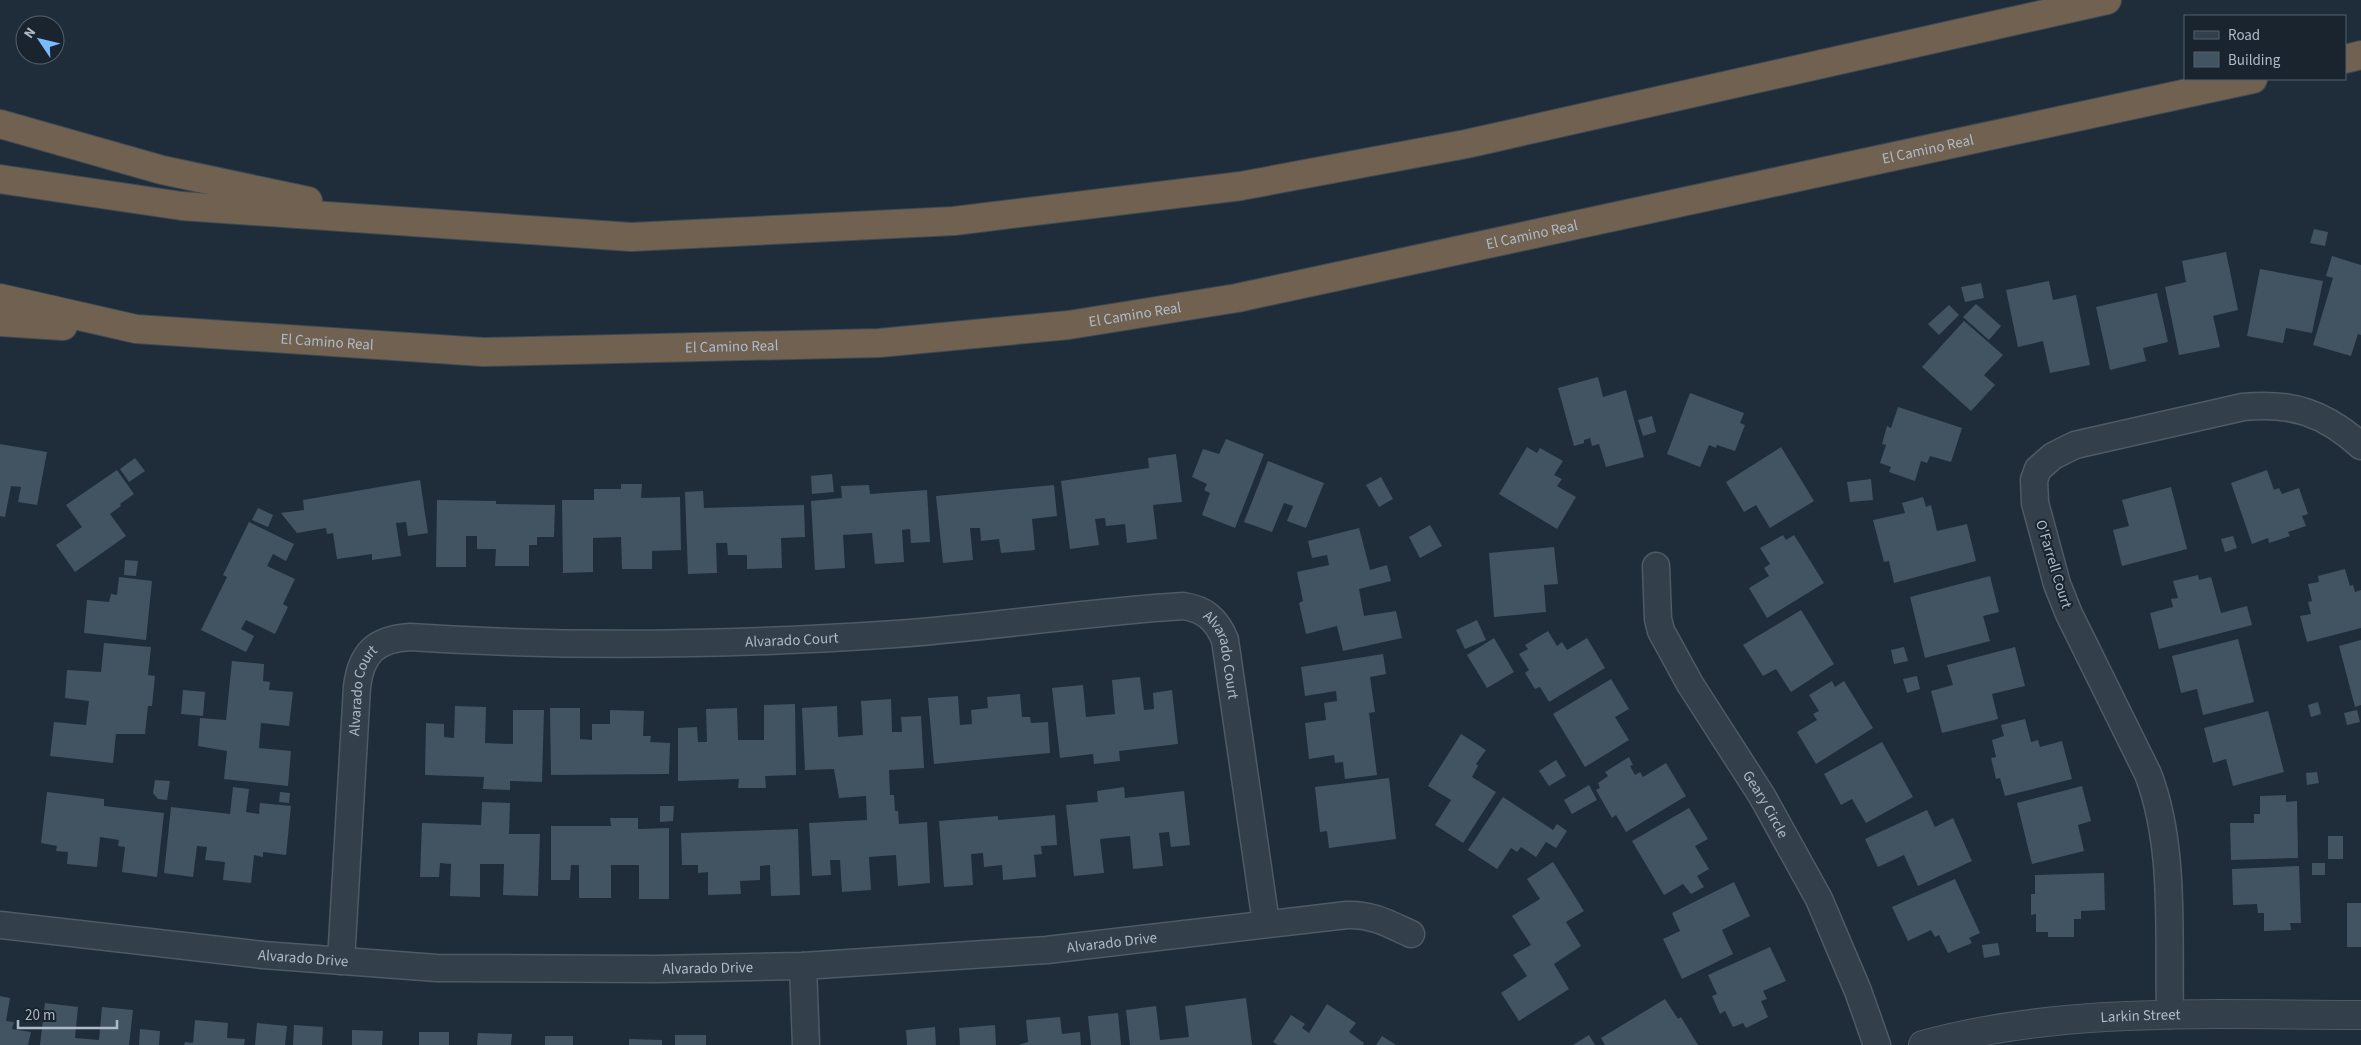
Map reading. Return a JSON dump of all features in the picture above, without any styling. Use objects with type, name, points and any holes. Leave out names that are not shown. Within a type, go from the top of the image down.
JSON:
[{"type":"highway","points":[[0,179],[182,206],[631,237],[954,221],[1241,186],[1466,144],[2107,0]]},
{"type":"highway","points":[[2346,59],[2361,55]]},
{"type":"highway","name":"El Camino Real","points":[[0,298],[136,329],[483,352],[879,343],[1069,325],[1237,298],[2248,80]]},
{"type":"highway","points":[[0,124],[162,170],[410,223]]},
{"type":"highway","points":[[0,322],[136,329]]},
{"type":"street","name":"O'Farrell Court","points":[[2170,1015],[2167,863],[2164,824],[2158,799],[2148,774],[2069,614],[2058,584],[2035,503],[2034,480],[2038,469],[2044,462],[2063,449],[2075,445],[2243,408],[2268,405],[2290,407],[2314,414],[2333,423],[2361,446]]},
{"type":"street","name":"Geary Circle","points":[[1656,566],[1658,618],[1661,631],[1690,684],[1762,796],[1819,899],[1858,991],[1877,1045]]},
{"type":"street","name":"Alvarado Court","points":[[342,961],[357,681],[363,663],[370,652],[380,643],[394,638],[410,637],[568,644],[795,640],[990,626],[1183,606],[1196,608],[1213,619],[1225,640],[1266,923]]},
{"type":"street","name":"Alvarado Drive","points":[[0,925],[160,945],[342,961],[437,968],[535,970],[802,966],[1047,950],[1266,923],[1365,914],[1411,934]]},
{"type":"street","points":[[802,966],[806,1045]]},
{"type":"street","name":"Larkin Street","points":[[1924,1045],[1977,1032],[2034,1023],[2170,1015],[2361,1014]]},
{"type":"building","points":[[2314,229],[2328,232],[2325,246],[2310,243]]},
{"type":"building","points":[[2226,252],[2238,310],[2213,316],[2220,347],[2179,355],[2165,287],[2186,282],[2182,261]]},
{"type":"building","points":[[2332,256],[2361,265],[2361,335],[2358,334],[2351,356],[2313,345],[2333,278],[2326,276]]},
{"type":"building","points":[[2260,269],[2323,281],[2312,333],[2286,328],[2283,343],[2247,336]]},
{"type":"building","points":[[2049,281],[2053,300],[2076,295],[2090,365],[2050,373],[2043,341],[2018,347],[2006,290]]},
{"type":"building","points":[[1981,283],[1984,298],[1965,302],[1961,287]]},
{"type":"building","points":[[2157,293],[2168,342],[2143,348],[2146,361],[2110,370],[2096,307]]},
{"type":"building","points":[[1976,304],[2001,326],[1989,340],[1963,317]]},
{"type":"building","points":[[1949,305],[1959,315],[1939,335],[1928,324]]},
{"type":"building","points":[[1964,321],[2003,355],[1984,375],[1995,385],[1971,411],[1922,367]]},
{"type":"building","points":[[1598,377],[1603,397],[1626,390],[1644,457],[1606,467],[1599,444],[1592,446],[1590,438],[1584,440],[1584,443],[1574,446],[1558,388]]},
{"type":"building","points":[[1690,393],[1744,413],[1740,423],[1745,425],[1735,451],[1717,445],[1716,448],[1709,445],[1700,467],[1667,454]]},
{"type":"building","points":[[1898,407],[1962,428],[1951,462],[1930,456],[1927,463],[1921,461],[1915,481],[1889,472],[1891,467],[1880,463],[1886,445],[1882,444],[1887,426],[1891,428]]},
{"type":"building","points":[[1652,416],[1656,432],[1643,436],[1638,420]]},
{"type":"building","points":[[1226,439],[1264,454],[1235,528],[1202,515],[1210,493],[1204,490],[1207,484],[1192,477],[1203,449],[1219,454]]},
{"type":"building","points":[[0,444],[47,452],[37,505],[18,502],[21,487],[11,486],[5,517],[0,516]]},
{"type":"building","points":[[1527,447],[1537,453],[1540,448],[1563,461],[1554,475],[1562,479],[1557,486],[1576,497],[1557,529],[1499,494]]},
{"type":"building","points":[[1781,447],[1814,501],[1770,528],[1756,505],[1744,512],[1726,482]]},
{"type":"building","points":[[1176,454],[1182,502],[1153,505],[1157,539],[1127,543],[1125,524],[1106,526],[1105,518],[1095,519],[1099,545],[1070,549],[1061,481],[1149,468],[1148,458]]},
{"type":"building","points":[[135,458],[145,471],[129,482],[120,469]]},
{"type":"building","points":[[1268,461],[1324,483],[1306,528],[1287,521],[1293,506],[1284,503],[1272,532],[1244,522]]},
{"type":"building","points":[[117,470],[134,494],[110,514],[126,536],[75,572],[56,545],[82,527],[66,505]]},
{"type":"building","points":[[2267,470],[2274,490],[2279,488],[2282,494],[2299,488],[2308,514],[2302,516],[2306,526],[2288,532],[2290,536],[2269,543],[2268,538],[2252,544],[2231,483]]},
{"type":"building","points":[[832,474],[834,492],[812,494],[811,476]]},
{"type":"building","points":[[1381,477],[1393,499],[1379,507],[1366,485]]},
{"type":"building","points":[[1871,479],[1873,500],[1850,502],[1847,482]]},
{"type":"building","points":[[420,480],[428,533],[408,536],[406,522],[396,523],[401,556],[372,560],[372,554],[337,559],[333,533],[327,534],[326,528],[297,533],[281,513],[304,510],[303,500]]},
{"type":"building","points":[[621,484],[642,484],[641,498],[680,497],[681,550],[652,551],[652,569],[622,569],[621,537],[593,538],[593,572],[563,573],[562,500],[594,500],[594,489],[621,489]]},
{"type":"building","points":[[869,485],[870,494],[927,490],[930,542],[911,543],[910,529],[902,530],[904,562],[875,564],[872,533],[843,535],[845,568],[815,570],[811,501],[842,498],[841,486]]},
{"type":"building","points":[[1054,485],[1057,516],[1032,519],[1035,550],[1001,553],[999,539],[981,541],[980,528],[970,528],[973,560],[943,563],[936,496]]},
{"type":"building","points":[[2171,487],[2187,549],[2122,566],[2113,530],[2129,526],[2122,500]]},
{"type":"building","points":[[703,491],[704,508],[804,505],[805,537],[781,538],[782,568],[747,569],[747,555],[728,555],[727,543],[716,543],[717,573],[688,574],[685,492]]},
{"type":"building","points":[[1923,497],[1926,507],[1931,505],[1937,531],[1967,524],[1976,561],[1894,583],[1889,561],[1884,562],[1873,520],[1905,513],[1902,503]]},
{"type":"building","points":[[437,500],[555,505],[554,537],[537,537],[537,545],[529,545],[529,566],[495,566],[496,549],[477,549],[477,536],[466,536],[466,567],[436,567]]},
{"type":"building","points":[[258,508],[273,515],[268,527],[252,520]]},
{"type":"building","points":[[249,522],[294,544],[286,561],[273,554],[267,566],[295,579],[283,604],[288,607],[275,634],[246,620],[241,629],[254,636],[246,652],[201,630],[227,577],[223,575]]},
{"type":"building","points":[[1430,525],[1442,546],[1420,558],[1409,537]]},
{"type":"building","points":[[1359,528],[1370,570],[1387,565],[1391,581],[1359,589],[1364,616],[1396,611],[1402,638],[1343,651],[1337,626],[1306,634],[1299,603],[1303,601],[1297,572],[1329,565],[1327,555],[1312,558],[1308,541]]},
{"type":"building","points":[[1783,535],[1786,540],[1794,535],[1824,583],[1767,618],[1749,588],[1769,576],[1764,568],[1770,564],[1760,548]]},
{"type":"building","points":[[2233,536],[2237,548],[2225,552],[2221,539]]},
{"type":"building","points":[[1554,547],[1558,584],[1544,585],[1546,612],[1494,617],[1489,553]]},
{"type":"building","points":[[125,560],[138,561],[136,576],[124,575]]},
{"type":"building","points":[[2345,569],[2350,586],[2353,585],[2355,592],[2361,590],[2361,628],[2307,642],[2300,616],[2311,614],[2308,602],[2312,601],[2308,584],[2319,582],[2318,576]]},
{"type":"building","points":[[2198,575],[2199,580],[2211,577],[2221,613],[2247,606],[2252,625],[2159,649],[2150,613],[2173,607],[2171,599],[2178,598],[2173,581]]},
{"type":"building","points":[[1990,576],[1999,612],[1983,616],[1990,641],[1925,658],[1910,597]]},
{"type":"building","points":[[119,577],[152,581],[146,640],[84,633],[87,600],[109,602],[111,594],[117,595]]},
{"type":"building","points":[[1801,610],[1834,664],[1791,692],[1776,669],[1763,676],[1743,645]]},
{"type":"building","points":[[1477,620],[1486,640],[1465,649],[1456,630]]},
{"type":"building","points":[[1548,631],[1557,646],[1562,642],[1567,650],[1587,638],[1605,668],[1549,702],[1540,687],[1535,689],[1525,673],[1529,670],[1519,654],[1528,649],[1525,645]]},
{"type":"building","points":[[1494,638],[1514,672],[1487,688],[1467,655]]},
{"type":"building","points":[[2238,639],[2254,702],[2203,715],[2197,689],[2181,693],[2172,656]]},
{"type":"building","points":[[2361,640],[2361,705],[2355,707],[2339,646]]},
{"type":"building","points":[[104,643],[151,647],[148,675],[155,676],[152,706],[148,706],[145,734],[116,734],[113,763],[50,756],[54,722],[86,725],[89,701],[65,698],[67,670],[101,672]]},
{"type":"building","points":[[1904,647],[1908,661],[1894,664],[1891,650]]},
{"type":"building","points":[[2015,647],[2025,686],[1992,694],[1998,719],[1942,733],[1931,691],[1953,685],[1947,665]]},
{"type":"building","points":[[1383,654],[1386,674],[1370,677],[1375,712],[1369,713],[1377,775],[1345,779],[1343,762],[1335,763],[1334,755],[1309,759],[1305,723],[1326,720],[1324,703],[1337,701],[1336,691],[1305,696],[1301,667]]},
{"type":"building","points":[[232,661],[264,664],[263,681],[270,682],[269,690],[293,692],[289,726],[261,723],[259,748],[291,751],[288,786],[224,779],[227,751],[198,746],[200,718],[226,720]]},
{"type":"building","points":[[1917,676],[1920,689],[1907,693],[1903,679]]},
{"type":"building","points":[[1140,677],[1144,710],[1154,709],[1153,693],[1172,690],[1178,744],[1119,751],[1120,761],[1094,764],[1093,754],[1060,758],[1052,688],[1083,685],[1086,717],[1115,714],[1112,680]]},
{"type":"building","points":[[1611,679],[1629,709],[1615,717],[1629,740],[1585,767],[1553,714]]},
{"type":"building","points":[[1832,681],[1835,687],[1844,681],[1873,728],[1816,764],[1797,732],[1817,720],[1813,714],[1819,711],[1809,695]]},
{"type":"building","points":[[183,690],[205,692],[203,716],[181,714]]},
{"type":"building","points":[[1020,694],[1022,717],[1030,717],[1031,723],[1048,722],[1050,753],[934,764],[928,698],[958,696],[960,725],[972,724],[971,710],[988,708],[987,697]]},
{"type":"building","points":[[891,699],[892,732],[902,732],[901,717],[921,716],[924,768],[889,770],[890,795],[894,795],[895,811],[898,811],[899,824],[927,822],[930,883],[898,886],[896,855],[869,857],[871,890],[842,892],[840,860],[830,860],[831,875],[812,876],[809,823],[867,820],[866,796],[839,798],[834,769],[805,770],[802,708],[837,706],[838,737],[863,735],[861,701]]},
{"type":"building","points":[[2318,702],[2321,714],[2311,717],[2308,705]]},
{"type":"building","points":[[795,704],[796,775],[765,776],[766,788],[738,788],[739,779],[678,781],[678,728],[697,727],[698,742],[707,742],[706,709],[737,708],[738,740],[764,740],[764,705]]},
{"type":"building","points":[[455,706],[486,707],[485,743],[513,744],[513,710],[544,710],[542,782],[510,781],[510,790],[483,789],[484,777],[425,775],[426,723],[444,724],[444,737],[454,738]]},
{"type":"building","points":[[550,708],[580,708],[580,739],[592,740],[592,724],[610,724],[610,710],[644,711],[643,736],[651,736],[650,742],[670,743],[669,774],[551,775]]},
{"type":"building","points":[[2357,710],[2360,722],[2347,725],[2344,713]]},
{"type":"building","points":[[2268,711],[2284,772],[2233,786],[2226,759],[2213,763],[2204,728]]},
{"type":"building","points":[[2025,719],[2031,742],[2038,740],[2040,747],[2062,741],[2072,779],[2005,796],[2000,778],[1996,779],[1991,758],[1996,757],[1992,740],[2004,736],[2001,725]]},
{"type":"building","points":[[1461,734],[1486,750],[1476,764],[1478,766],[1472,777],[1496,792],[1463,843],[1435,825],[1451,800],[1428,786]]},
{"type":"building","points":[[1882,742],[1913,797],[1866,823],[1852,799],[1841,805],[1824,774]]},
{"type":"building","points":[[1629,757],[1633,765],[1630,766],[1635,775],[1640,772],[1643,777],[1666,763],[1686,796],[1626,832],[1616,815],[1612,818],[1596,790],[1600,788],[1598,783],[1608,776],[1605,772]]},
{"type":"building","points":[[1556,760],[1566,776],[1549,786],[1539,771]]},
{"type":"building","points":[[2317,772],[2319,783],[2307,785],[2306,773]]},
{"type":"building","points":[[1389,778],[1396,839],[1329,848],[1327,831],[1320,832],[1315,787]]},
{"type":"building","points":[[155,780],[170,781],[167,800],[158,799],[153,793]]},
{"type":"building","points":[[1589,785],[1597,800],[1572,814],[1564,800]]},
{"type":"building","points":[[2082,786],[2091,821],[2078,825],[2084,851],[2032,864],[2017,803]]},
{"type":"building","points":[[233,787],[249,789],[246,812],[259,814],[260,803],[291,806],[286,855],[263,852],[263,857],[254,855],[251,883],[223,880],[225,862],[205,860],[207,847],[197,846],[193,877],[164,873],[171,807],[230,814]]},
{"type":"building","points":[[1124,787],[1125,798],[1184,791],[1190,845],[1171,847],[1169,832],[1159,833],[1163,866],[1133,869],[1130,836],[1100,839],[1104,873],[1074,876],[1066,805],[1098,802],[1097,791]]},
{"type":"building","points":[[47,792],[104,799],[104,806],[164,813],[157,877],[122,872],[125,847],[118,846],[119,840],[100,837],[97,867],[67,864],[68,852],[56,851],[57,846],[41,843]]},
{"type":"building","points":[[280,792],[290,793],[289,803],[279,802]]},
{"type":"building","points":[[2286,795],[2286,802],[2297,801],[2298,858],[2231,860],[2230,823],[2254,823],[2254,814],[2260,814],[2260,796]]},
{"type":"building","points":[[1503,797],[1553,830],[1557,824],[1567,831],[1556,848],[1546,842],[1536,857],[1521,847],[1517,852],[1511,848],[1497,869],[1468,850]]},
{"type":"building","points":[[482,802],[510,803],[509,834],[540,834],[538,896],[503,895],[504,864],[480,864],[480,897],[450,896],[451,864],[440,863],[439,877],[420,877],[422,823],[481,825]]},
{"type":"building","points":[[660,806],[674,806],[673,821],[660,822]]},
{"type":"building","points":[[1689,808],[1708,839],[1695,846],[1709,869],[1697,876],[1704,887],[1691,894],[1683,884],[1664,895],[1632,841]]},
{"type":"building","points":[[1927,810],[1935,827],[1953,818],[1972,861],[1918,886],[1904,855],[1878,867],[1865,839]]},
{"type":"building","points":[[1055,815],[1057,845],[1041,846],[1042,854],[1034,855],[1036,877],[1003,880],[1002,865],[984,867],[983,853],[971,854],[973,885],[944,887],[939,821],[998,816],[998,820]]},
{"type":"building","points":[[610,818],[638,818],[638,829],[669,828],[669,899],[639,899],[639,865],[611,865],[611,898],[579,898],[579,865],[571,865],[570,880],[551,880],[551,826],[611,826]]},
{"type":"building","points":[[798,829],[800,895],[771,896],[770,865],[760,866],[760,880],[740,881],[741,894],[708,895],[708,872],[698,873],[698,865],[682,865],[681,833]]},
{"type":"building","points":[[2328,836],[2343,836],[2343,859],[2328,859]]},
{"type":"building","points":[[1553,862],[1584,911],[1566,922],[1581,946],[1554,964],[1569,989],[1519,1021],[1501,993],[1527,976],[1513,955],[1531,945],[1512,916],[1540,899],[1527,879]]},
{"type":"building","points":[[2312,863],[2325,863],[2325,875],[2312,875]]},
{"type":"building","points":[[2299,866],[2301,923],[2290,923],[2291,930],[2264,931],[2264,913],[2258,913],[2257,904],[2233,905],[2232,869]]},
{"type":"building","points":[[2104,873],[2105,910],[2081,911],[2081,919],[2074,919],[2074,937],[2048,937],[2048,932],[2036,932],[2036,914],[2031,915],[2031,894],[2035,894],[2035,875]]},
{"type":"building","points":[[1955,879],[1980,933],[1969,938],[1972,943],[1948,953],[1939,935],[1935,937],[1931,930],[1908,941],[1892,907]]},
{"type":"building","points":[[1734,882],[1750,916],[1722,930],[1733,954],[1682,979],[1663,939],[1680,931],[1672,913]]},
{"type":"building","points":[[2347,903],[2361,903],[2361,947],[2347,947]]},
{"type":"building","points":[[1998,943],[2000,955],[1984,958],[1982,945]]},
{"type":"building","points":[[1770,947],[1786,981],[1763,991],[1767,999],[1761,1001],[1768,1017],[1746,1028],[1743,1023],[1733,1027],[1725,1011],[1720,1014],[1712,996],[1717,994],[1708,975]]},
{"type":"building","points":[[0,996],[10,998],[6,1021],[14,1022],[12,1029],[31,1032],[28,1045],[0,1045]]},
{"type":"building","points":[[1246,998],[1252,1045],[1130,1045],[1126,1010],[1156,1006],[1160,1040],[1189,1037],[1185,1006]]},
{"type":"building","points":[[1665,999],[1678,1019],[1681,1017],[1698,1045],[1605,1045],[1601,1038]]},
{"type":"building","points":[[45,1003],[78,1007],[75,1038],[99,1040],[102,1007],[133,1010],[129,1045],[40,1045]]},
{"type":"building","points":[[1327,1004],[1356,1023],[1349,1032],[1364,1043],[1363,1045],[1278,1045],[1273,1042],[1291,1015],[1305,1024],[1302,1028],[1309,1033]]},
{"type":"building","points":[[1118,1013],[1121,1045],[1091,1045],[1088,1016]]},
{"type":"building","points":[[1060,1017],[1062,1034],[1080,1032],[1081,1045],[1018,1045],[1028,1042],[1026,1020]]},
{"type":"building","points":[[195,1020],[228,1023],[227,1038],[245,1039],[244,1045],[184,1045],[185,1042],[193,1043]]},
{"type":"building","points":[[257,1023],[287,1026],[285,1045],[255,1045]]},
{"type":"building","points":[[294,1025],[323,1027],[322,1045],[293,1045]]},
{"type":"building","points":[[995,1025],[996,1045],[960,1045],[959,1028]]},
{"type":"building","points":[[935,1027],[936,1045],[907,1045],[906,1030]]},
{"type":"building","points":[[140,1029],[160,1031],[159,1045],[139,1045]]},
{"type":"building","points":[[352,1030],[383,1031],[382,1045],[352,1045]]},
{"type":"building","points":[[419,1032],[449,1032],[449,1045],[419,1045]]},
{"type":"building","points":[[478,1033],[512,1034],[511,1045],[477,1045]]},
{"type":"building","points":[[675,1035],[706,1035],[706,1045],[675,1045]]},
{"type":"building","points":[[1589,1035],[1595,1045],[1573,1045]]},
{"type":"building","points":[[545,1036],[573,1036],[573,1045],[545,1045]]},
{"type":"building","points":[[1382,1036],[1396,1045],[1376,1045]]},
{"type":"building","points":[[629,1039],[662,1040],[662,1045],[629,1045]]}]
